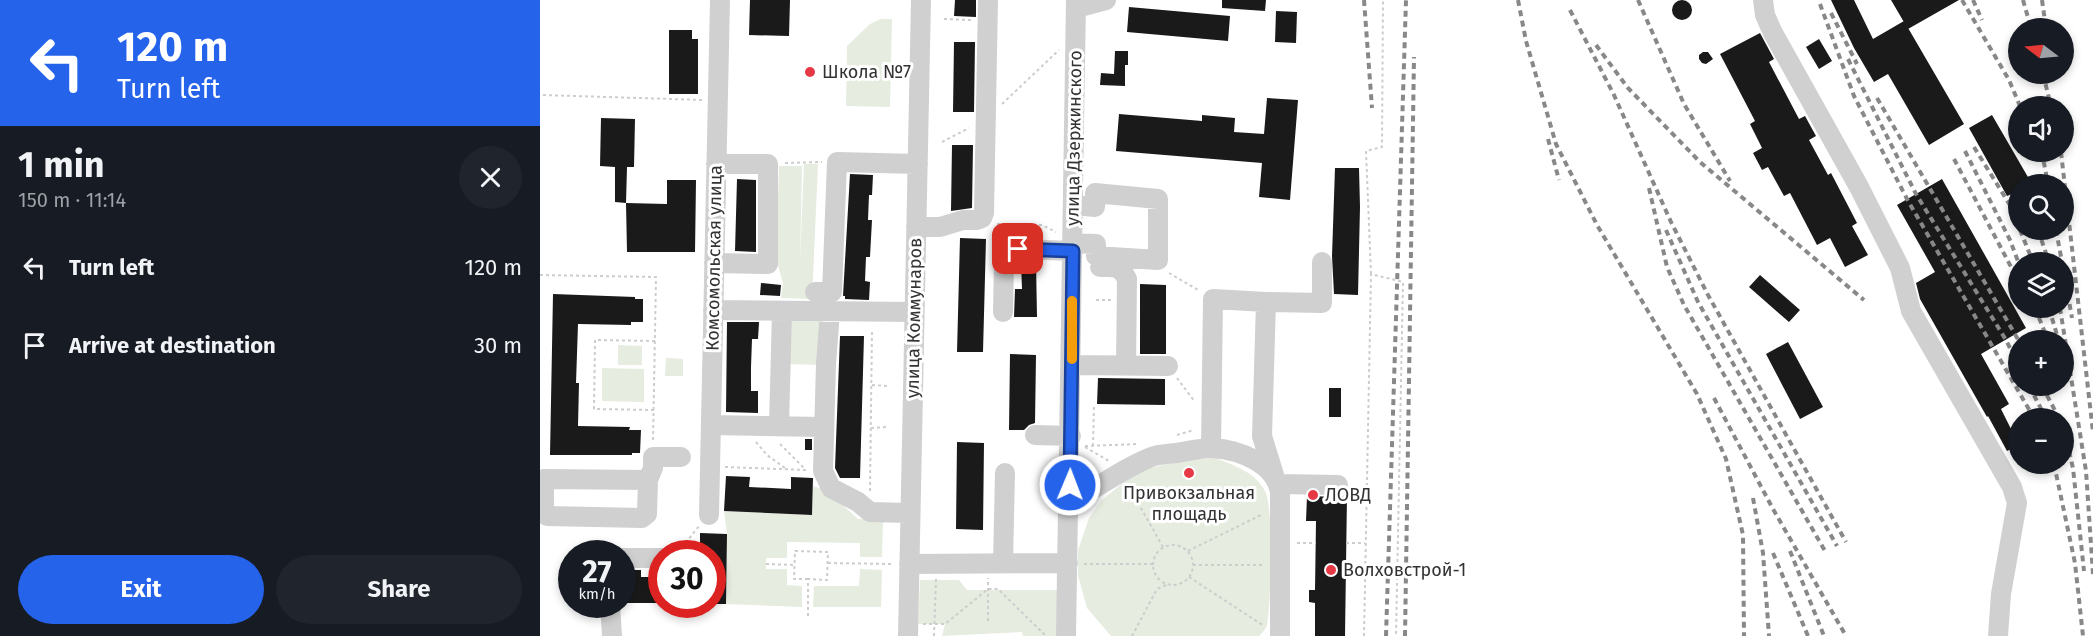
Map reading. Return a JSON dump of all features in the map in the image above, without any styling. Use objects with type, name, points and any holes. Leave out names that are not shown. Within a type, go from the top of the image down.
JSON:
[{"type":"street","name":"Комсомольская улица","points":[[709,515],[720,0]]},
{"type":"street","name":"улица Коммунаров","points":[[908,630],[901,564],[910,513],[921,0]]},
{"type":"street","points":[[916,227],[940,227],[963,220],[976,220],[982,218],[984,213],[988,0]]},
{"type":"street","points":[[1076,4],[1106,0]]},
{"type":"street","points":[[1763,0],[1765,15],[1773,33],[1859,187],[1900,268],[1911,311],[2012,487],[2017,503],[2001,594],[1998,636]]},
{"type":"street","name":"улица Дзержинского","points":[[1066,636],[1073,564],[1070,504],[1070,249],[1074,205],[1076,4]]},
{"type":"street","points":[[814,292],[832,292],[837,162],[918,164]]},
{"type":"street","points":[[714,263],[768,264],[768,164],[716,164]]},
{"type":"street","points":[[1002,312],[1004,263],[1008,254],[1018,249],[1070,249],[1096,244],[1096,256],[1158,260],[1158,199],[1095,193],[1095,207],[1074,205]]},
{"type":"street","points":[[1070,249],[1123,271],[1127,279],[1126,366]]},
{"type":"street","points":[[1211,448],[1209,421],[1213,299],[1322,303],[1322,262]]},
{"type":"street","points":[[1266,302],[1262,436],[1276,479],[1280,511],[1280,565],[1273,632]]},
{"type":"street","points":[[713,310],[914,312]]},
{"type":"street","points":[[778,433],[782,311]]},
{"type":"street","points":[[830,311],[823,427],[814,470],[831,488],[858,502],[870,512],[910,513]]},
{"type":"street","points":[[1071,365],[1168,366]]},
{"type":"street","points":[[711,424],[744,425],[778,433],[823,427]]},
{"type":"street","points":[[1035,435],[1071,436]]},
{"type":"street","points":[[1070,504],[1151,456],[1211,448],[1252,458],[1276,479],[1338,485]]},
{"type":"street","points":[[648,480],[542,478],[545,514],[573,517],[644,517],[647,512],[648,480],[653,468],[653,457],[681,457]]},
{"type":"street","points":[[996,563],[1005,473]]},
{"type":"street","points":[[901,564],[1073,564]]},
{"type":"street","points":[[611,618],[612,636]]},
{"type":"path","points":[[1364,636],[1371,274],[1366,151],[1382,147],[1383,0]]},
{"type":"path","points":[[944,19],[988,20]]},
{"type":"path","points":[[942,142],[986,120],[1062,47]]},
{"type":"path","points":[[543,95],[718,100]]},
{"type":"path","points":[[768,164],[837,162]]},
{"type":"path","points":[[982,218],[999,224],[1042,225],[1070,249]]},
{"type":"path","points":[[1158,260],[1166,272],[1213,299]]},
{"type":"path","points":[[1371,274],[1403,282],[1396,636]]},
{"type":"path","points":[[540,275],[656,277],[653,457]]},
{"type":"path","points":[[870,512],[873,312]]},
{"type":"path","points":[[654,410],[594,409],[595,340],[655,341]]},
{"type":"path","points":[[1168,366],[1209,421],[1194,430],[1172,437]]},
{"type":"path","points":[[872,385],[888,386]]},
{"type":"path","points":[[1093,446],[1094,404]]},
{"type":"path","points":[[744,425],[767,455],[786,469]]},
{"type":"path","points":[[871,428],[886,427]]},
{"type":"path","points":[[778,433],[814,470]]},
{"type":"path","points":[[1116,465],[1082,446],[1138,444]]},
{"type":"path","points":[[710,467],[814,470]]},
{"type":"path","points":[[1125,481],[1163,547]]},
{"type":"path","points":[[1188,551],[1270,511],[1280,511]]},
{"type":"path","points":[[687,540],[709,515]]},
{"type":"path","points":[[1297,542],[1316,543]]},
{"type":"path","points":[[1346,543],[1365,543]]},
{"type":"path","points":[[1132,636],[1157,589],[1167,584],[1181,583],[1189,577],[1193,565],[1191,555],[1179,545],[1163,547],[1156,554],[1153,564],[1159,579],[1167,584]]},
{"type":"path","points":[[795,551],[828,552],[828,563],[827,580],[794,579],[795,551]]},
{"type":"path","points":[[828,563],[901,564]]},
{"type":"path","points":[[988,621],[988,589],[996,563]]},
{"type":"path","points":[[766,564],[795,565]]},
{"type":"path","points":[[934,636],[936,564]]},
{"type":"path","points":[[1073,564],[1153,564]]},
{"type":"path","points":[[1193,565],[1280,565]]},
{"type":"path","points":[[1189,577],[1273,632]]},
{"type":"path","points":[[808,579],[808,616]]},
{"type":"path","points":[[908,630],[945,624],[988,589],[998,590],[1046,636]]},
{"type":"shaded area","points":[[881,19],[892,19],[890,107],[846,106],[847,46],[870,24]]},
{"type":"shaded area","points":[[804,164],[818,164],[812,299],[781,298],[783,283],[776,265],[779,166],[802,166],[800,265]]},
{"type":"shaded area","points":[[789,316],[823,318],[821,365],[787,364]]},
{"type":"shaded area","points":[[618,345],[642,346],[642,365],[618,365]]},
{"type":"shaded area","points":[[666,358],[683,359],[683,376],[665,376]]},
{"type":"shaded area","points":[[602,368],[644,369],[644,402],[602,401]]},
{"type":"shaded area","points":[[1216,458],[1244,470],[1256,479],[1265,491],[1268,500],[1271,556],[1270,598],[1266,628],[1259,636],[1111,636],[1087,608],[1078,576],[1078,550],[1089,518],[1101,501],[1125,481],[1147,469],[1182,460]]},
{"type":"shaded area","points":[[813,486],[826,490],[858,519],[883,520],[882,557],[860,557],[860,543],[787,542],[787,558],[766,558],[766,569],[787,569],[787,585],[802,586],[802,607],[726,604],[727,534],[724,511],[812,515]]},
{"type":"shaded area","points":[[860,569],[882,570],[881,607],[813,607],[814,586],[859,586]]},
{"type":"shaded area","points":[[920,580],[959,580],[967,590],[1057,590],[1057,636],[1023,636],[1022,632],[942,636],[945,624],[918,624]]},
{"type":"building","points":[[750,0],[790,0],[789,36],[749,35]]},
{"type":"building","points":[[955,0],[976,0],[976,17],[954,16]]},
{"type":"building","points":[[1222,0],[1266,0],[1265,11],[1222,8]]},
{"type":"building","points":[[1682,0],[1689,3],[1692,10],[1689,17],[1682,20],[1675,17],[1672,10],[1675,3]]},
{"type":"building","points":[[1831,0],[1854,0],[1873,39],[1904,21],[1964,124],[1929,145],[1888,74],[1874,82],[1854,48]]},
{"type":"building","points":[[1891,0],[1959,0],[1908,29]]},
{"type":"building","points":[[1129,7],[1230,16],[1228,41],[1127,32]]},
{"type":"building","points":[[1276,11],[1297,12],[1296,43],[1275,42]]},
{"type":"building","points":[[669,30],[692,30],[692,39],[698,39],[698,94],[669,94]]},
{"type":"building","points":[[1760,33],[1774,59],[1769,62],[1799,119],[1805,116],[1816,136],[1809,140],[1828,175],[1831,173],[1857,223],[1852,226],[1868,255],[1845,267],[1830,238],[1817,245],[1790,193],[1784,196],[1768,167],[1762,170],[1753,153],[1762,148],[1750,124],[1755,121],[1720,54]]},
{"type":"building","points":[[1819,39],[1832,61],[1819,69],[1806,47]]},
{"type":"building","points":[[954,42],[975,42],[974,112],[953,112]]},
{"type":"building","points":[[1115,51],[1128,51],[1125,86],[1100,85],[1101,73],[1114,74]]},
{"type":"building","points":[[1708,52],[1713,59],[1706,64],[1699,59],[1699,55]]},
{"type":"building","points":[[1267,98],[1298,100],[1290,200],[1259,197],[1262,163],[1116,151],[1119,114],[1202,121],[1202,115],[1235,118],[1234,132],[1264,134]]},
{"type":"building","points":[[1992,115],[2008,143],[2008,162],[2019,162],[2026,174],[2008,174],[2008,196],[2007,196],[1969,128]]},
{"type":"building","points":[[601,118],[635,119],[634,167],[627,167],[626,203],[615,202],[615,167],[600,166]]},
{"type":"building","points":[[952,145],[973,145],[972,208],[951,211]]},
{"type":"building","points":[[1335,168],[1359,168],[1358,295],[1334,294],[1332,256]]},
{"type":"building","points":[[850,174],[873,175],[868,220],[872,220],[870,257],[866,257],[865,281],[870,282],[869,300],[845,299],[843,296]]},
{"type":"building","points":[[737,179],[756,180],[756,252],[735,251]]},
{"type":"building","points":[[1942,179],[2008,296],[2008,318],[2020,318],[2026,328],[2008,330],[2008,338],[1981,354],[2009,404],[2001,409],[2008,423],[2007,451],[1920,299],[1916,283],[1935,272],[1897,205]]},
{"type":"building","points":[[667,180],[696,180],[695,252],[627,252],[626,203],[667,204]]},
{"type":"building","points":[[960,238],[986,239],[983,352],[957,352]]},
{"type":"building","points":[[1036,262],[1037,317],[1014,317],[1015,289],[1022,289],[1021,263]]},
{"type":"building","points":[[1760,275],[1800,310],[1789,322],[1749,287]]},
{"type":"building","points":[[761,283],[781,285],[780,296],[760,295]]},
{"type":"building","points":[[1140,284],[1166,285],[1166,354],[1140,354]]},
{"type":"building","points":[[553,294],[643,299],[643,322],[631,322],[631,325],[578,324],[576,383],[579,383],[578,426],[630,427],[629,430],[641,430],[640,453],[632,453],[632,455],[550,455]]},
{"type":"building","points":[[727,322],[759,322],[758,339],[752,339],[751,367],[751,391],[758,391],[758,413],[726,412]]},
{"type":"building","points":[[840,336],[864,336],[860,478],[840,478],[835,468]]},
{"type":"building","points":[[1788,342],[1823,407],[1800,419],[1766,354]]},
{"type":"building","points":[[1010,354],[1036,355],[1035,423],[1024,430],[1009,430]]},
{"type":"building","points":[[1098,378],[1165,379],[1165,405],[1097,404]]},
{"type":"building","points":[[1329,388],[1341,388],[1341,417],[1329,417]]},
{"type":"building","points":[[805,439],[812,439],[812,450],[805,450]]},
{"type":"building","points":[[957,442],[984,443],[983,530],[956,529]]},
{"type":"building","points":[[726,476],[750,477],[749,487],[791,489],[791,477],[813,478],[812,515],[724,511]]},
{"type":"building","name":"Волховстрой-1","points":[[1347,495],[1345,636],[1315,636],[1315,603],[1309,602],[1309,590],[1315,590],[1316,521],[1306,521],[1307,496]]},
{"type":"building","points":[[700,533],[727,534],[726,604],[726,540],[700,540]]},
{"type":"building","points":[[636,570],[641,570],[641,577],[648,577],[648,603],[636,603]]},
{"type":"railway","points":[[1364,0],[1372,108]]},
{"type":"railway","points":[[1386,636],[1406,0]]},
{"type":"railway","points":[[1518,0],[1526,41],[1556,144],[1597,225],[1697,394],[1726,459],[1743,535],[1744,636]]},
{"type":"railway","points":[[1638,0],[1684,104],[1730,181]]},
{"type":"railway","points":[[1962,0],[2009,80],[2016,96]]},
{"type":"railway","points":[[1973,0],[1982,20]]},
{"type":"railway","points":[[2023,0],[2028,18]]},
{"type":"railway","points":[[2042,0],[2045,18]]},
{"type":"railway","points":[[1820,4],[1854,96],[1907,199],[2028,408]]},
{"type":"railway","points":[[1570,10],[1614,95],[1671,222],[1708,295],[1846,542]]},
{"type":"railway","points":[[1831,13],[1857,64]]},
{"type":"railway","points":[[1596,45],[1628,88],[1700,162],[1864,300]]},
{"type":"railway","points":[[1405,636],[1414,57]]},
{"type":"railway","points":[[1848,59],[1916,194],[2008,344]]},
{"type":"railway","points":[[2046,84],[2048,96]]},
{"type":"railway","points":[[1877,98],[2013,330]]},
{"type":"railway","points":[[1548,139],[1559,180]]},
{"type":"railway","points":[[1974,147],[2008,202]]},
{"type":"railway","points":[[1965,151],[2014,252]]},
{"type":"railway","points":[[1954,159],[2008,261]]},
{"type":"railway","points":[[2044,162],[2046,174]]},
{"type":"railway","points":[[2062,162],[2093,432]]},
{"type":"railway","points":[[1649,188],[1667,267],[1684,305],[1825,551]]},
{"type":"railway","points":[[1666,230],[1698,302],[1837,546]]},
{"type":"railway","points":[[2024,240],[2029,252]]},
{"type":"railway","points":[[2041,240],[2046,252]]},
{"type":"railway","points":[[2058,240],[2060,252]]},
{"type":"railway","points":[[2039,318],[2044,330]]},
{"type":"railway","points":[[2052,318],[2056,330]]},
{"type":"railway","points":[[2062,318],[2086,471],[2093,574]]},
{"type":"railway","points":[[2034,396],[2041,408]]},
{"type":"railway","points":[[2047,396],[2054,408]]},
{"type":"railway","points":[[1714,398],[1773,509],[1846,636]]},
{"type":"railway","points":[[2056,474],[2075,563],[2083,636]]},
{"type":"railway","points":[[2074,474],[2084,571]]},
{"type":"railway","points":[[1753,498],[1763,553],[1769,636]]},
{"type":"railway","points":[[1790,551],[1824,636]]},
{"type":"railway","points":[[1773,553],[1808,636]]},
{"type":"slow traffic","points":[[1072,301],[1072,359]]},
{"type":"place","name":"Школа №7","points":[[810,72]]},
{"type":"place","name":"Привокзальная площадь","points":[[1189,473]]},
{"type":"place","name":"ЛОВД","points":[[1313,495]]},
{"type":"place","name":"Волховстрой-1","points":[[1331,570]]},
{"type":"route","points":[[1018,249],[1073,251],[1070,485]]}]
